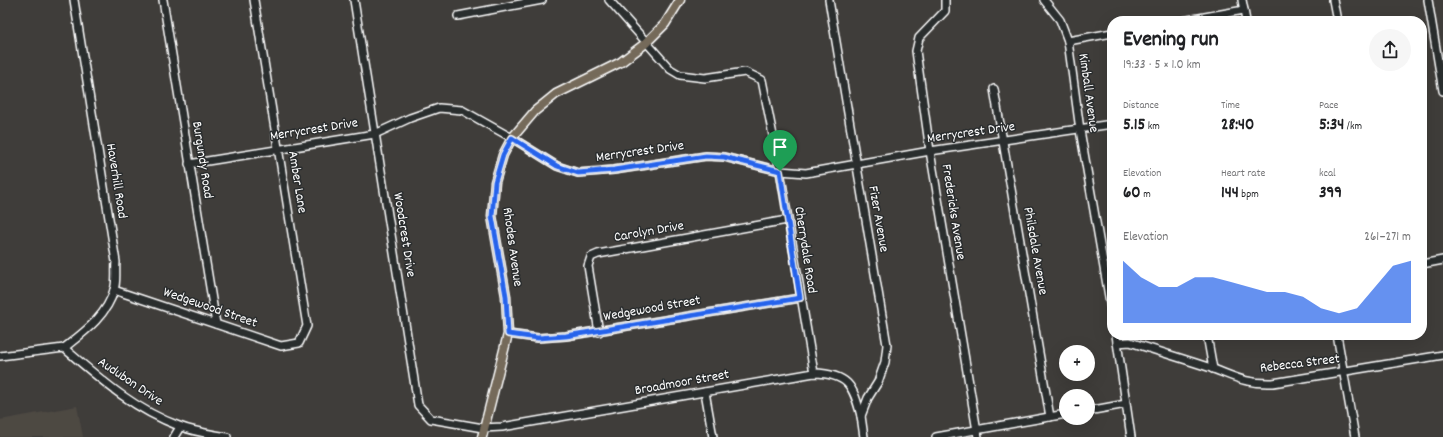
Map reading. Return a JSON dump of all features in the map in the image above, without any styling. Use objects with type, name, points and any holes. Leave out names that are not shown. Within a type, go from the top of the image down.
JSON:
[{"type":"main road","name":"Rhodes Avenue","points":[[482,437],[482,428],[508,334],[506,296],[492,216],[495,182],[503,155],[512,138],[535,111],[556,94],[621,62],[646,43],[665,24],[680,0]]},
{"type":"street","name":"Haverhill Road","points":[[64,348],[93,324],[107,306],[114,290],[116,262],[74,0]]},
{"type":"street","name":"Burgundy Road","points":[[162,0],[216,324]]},
{"type":"street","name":"Amber Lane","points":[[254,0],[307,326],[299,343]]},
{"type":"street","name":"Woodcrest Drive","points":[[354,0],[418,405],[431,419],[482,428]]},
{"type":"street","points":[[458,16],[542,0]]},
{"type":"street","name":"Cherrydale Road","points":[[609,0],[670,69],[680,75],[705,78],[745,72],[762,80],[780,171],[800,298],[814,373]]},
{"type":"street","name":"Fizer Avenue","points":[[829,0],[886,345],[885,362],[878,382],[868,398],[861,416],[864,437]]},
{"type":"street","name":"Fredericks Avenue","points":[[945,0],[945,11],[919,38],[916,51],[930,151],[977,434]]},
{"type":"street","name":"Kimball Avenue","points":[[1044,0],[1060,20],[1068,40],[1080,130],[1107,285]]},
{"type":"street","points":[[1242,0],[1245,16]]},
{"type":"street","points":[[1333,0],[1336,16]]},
{"type":"street","points":[[1428,0],[1443,91]]},
{"type":"street","points":[[1210,16],[1244,10]]},
{"type":"street","points":[[1068,40],[1107,34]]},
{"type":"street","name":"Philsdale Avenue","points":[[994,89],[1050,417]]},
{"type":"street","name":"Merrycrest Drive","points":[[189,164],[375,134],[410,118],[439,108],[462,110],[512,138],[557,166],[578,173],[614,170],[706,156],[724,157],[780,171],[806,173],[930,151],[1107,125]]},
{"type":"street","name":"Carolyn Drive","points":[[599,332],[588,266],[591,258],[598,254],[787,220]]},
{"type":"street","points":[[1427,263],[1443,260]]},
{"type":"street","name":"Wedgewood Street","points":[[114,290],[281,346],[299,343]]},
{"type":"street","name":"Wedgewood Street","points":[[508,334],[538,338],[599,332],[800,298]]},
{"type":"street","points":[[1117,340],[1131,437]]},
{"type":"street","points":[[1208,340],[1213,369]]},
{"type":"street","points":[[1338,340],[1355,437]]},
{"type":"street","name":"Rebecca Street","points":[[1117,343],[1130,342],[1213,369],[1233,378],[1259,383],[1273,383],[1443,355]]},
{"type":"street","points":[[0,356],[64,348]]},
{"type":"street","name":"Audubon Drive","points":[[64,348],[112,389],[138,406],[180,427],[227,437]]},
{"type":"street","name":"Broadmoor Street","points":[[482,428],[502,427],[814,373],[831,374],[843,379],[856,396],[861,416]]},
{"type":"street","points":[[705,392],[713,437]]},
{"type":"street","points":[[1095,410],[1126,404]]},
{"type":"street","points":[[936,437],[977,434],[1059,415]]},
{"type":"street","points":[[174,437],[180,427]]},
{"type":"shaded area","points":[[77,406],[83,437],[0,437],[0,420]]},
{"type":"route","points":[[512,138],[557,166],[578,173],[614,170],[706,156],[724,157],[780,171],[800,298],[599,332],[538,338],[508,334],[506,296],[492,216],[495,182],[503,155],[512,138]]}]
